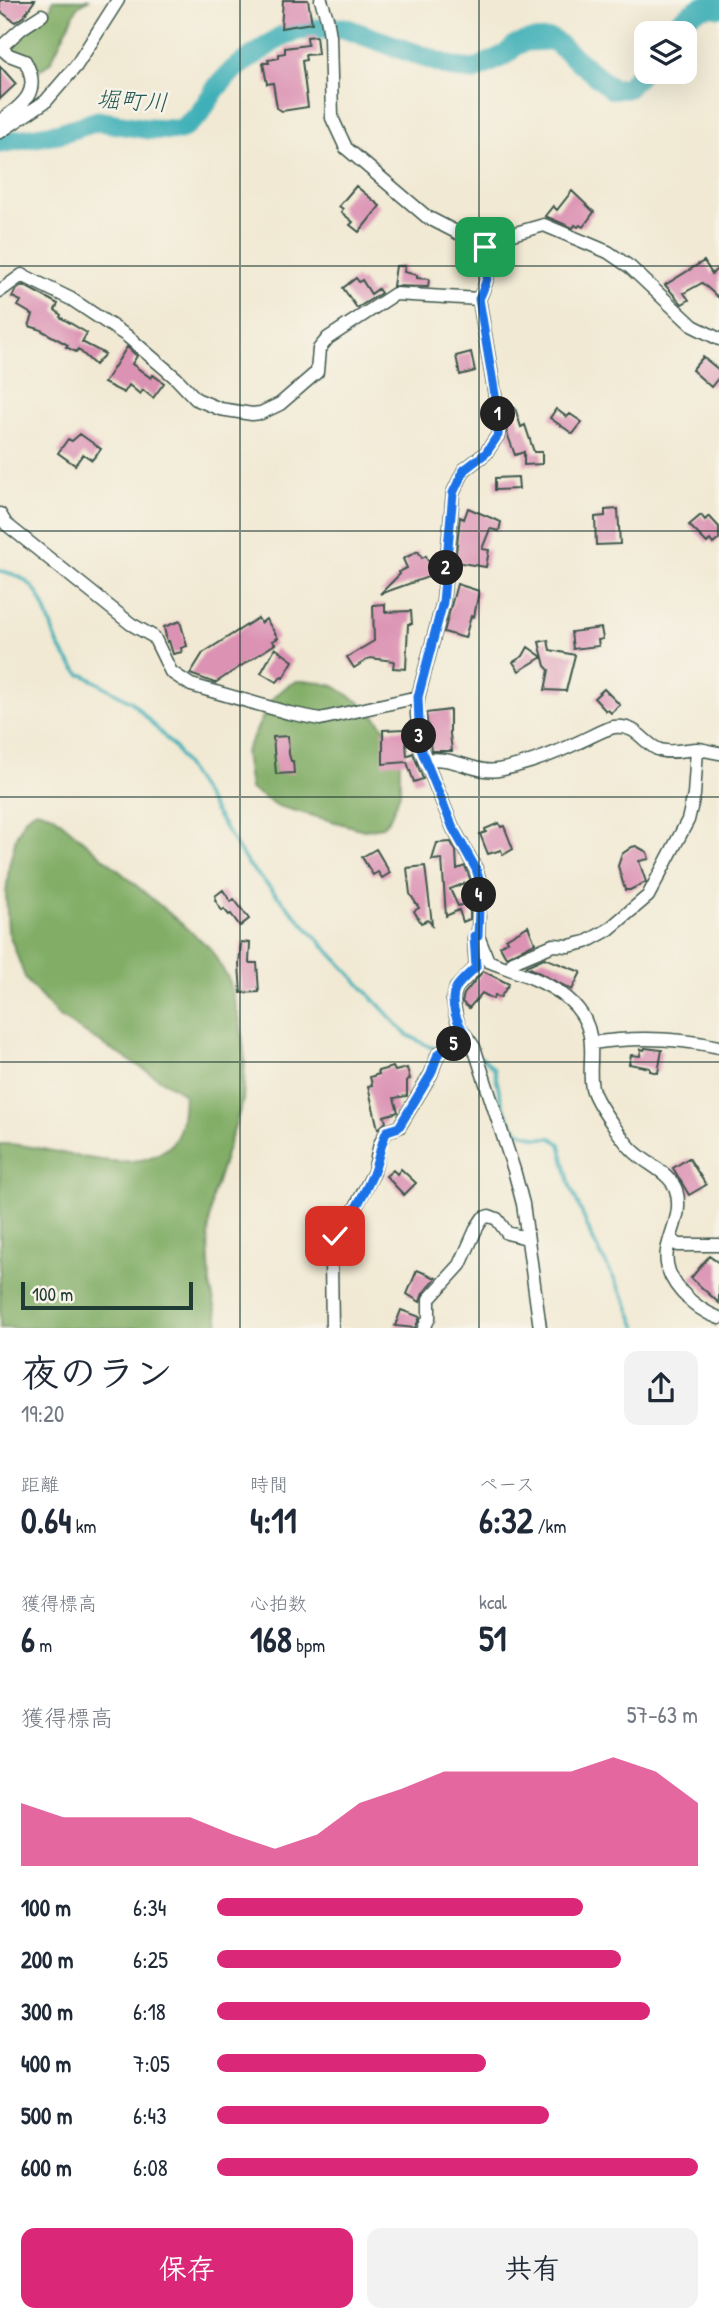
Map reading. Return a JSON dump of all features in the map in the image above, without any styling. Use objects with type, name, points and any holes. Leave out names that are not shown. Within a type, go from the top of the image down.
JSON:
[{"type":"street","points":[[0,132],[46,101],[76,66],[118,0]]},
{"type":"street","points":[[321,0],[330,36],[332,118],[346,148],[427,217],[485,247],[490,264],[487,281],[479,299],[499,419],[498,435],[486,453],[464,470],[453,493],[443,602],[418,697],[420,747],[453,828],[476,869],[480,882],[478,936],[488,961],[511,968],[569,999],[582,1011],[588,1023],[592,1043],[592,1090],[614,1126],[636,1154],[675,1186],[680,1208],[666,1254],[669,1272],[680,1290],[696,1306],[719,1318]]},
{"type":"street","points":[[0,121],[24,104],[33,83],[31,71],[25,61],[9,55],[1,48],[22,28],[42,15]]},
{"type":"street","points":[[485,247],[495,239],[544,225],[608,252],[630,267],[693,326],[719,340]]},
{"type":"street","points":[[0,291],[22,275],[71,299],[127,336],[196,399],[220,409],[252,414],[261,413],[287,399],[317,372],[319,349],[328,338],[396,294],[479,299]]},
{"type":"street","points":[[0,514],[6,524],[131,624],[154,637],[171,672],[191,685],[320,719],[418,697]]},
{"type":"street","points":[[424,760],[452,760],[486,771],[498,770],[552,755],[614,727],[636,732],[654,747],[664,751],[697,749],[719,753]]},
{"type":"street","points":[[511,968],[513,962],[554,945],[586,943],[608,930],[648,896],[688,820],[694,795],[697,749]]},
{"type":"street","points":[[478,936],[474,936],[476,967],[456,988],[453,1000],[459,1026],[474,1047],[514,1170],[523,1204],[540,1328]]},
{"type":"street","points":[[332,1328],[331,1260],[335,1236],[347,1224],[374,1172],[380,1144],[387,1131],[399,1127],[431,1074],[438,1054],[466,1036]]},
{"type":"street","points":[[592,1043],[623,1038],[701,1043],[719,1047]]},
{"type":"street","points":[[424,1328],[429,1318],[429,1299],[460,1265],[477,1227],[484,1218],[489,1216],[496,1219],[507,1233],[527,1238]]},
{"type":"street","points":[[671,1238],[678,1245],[719,1245]]},
{"type":"green space","points":[[53,0],[88,0],[78,6],[50,63],[38,71],[27,57],[9,51],[18,35],[47,14]]},
{"type":"green space","points":[[297,681],[313,681],[334,686],[367,707],[394,739],[400,762],[400,793],[390,818],[382,827],[364,830],[278,806],[250,789],[245,753],[271,700]]},
{"type":"green space","points":[[36,810],[53,815],[210,948],[229,980],[241,1025],[245,1061],[243,1100],[212,1198],[208,1237],[210,1284],[220,1328],[0,1328],[0,1144],[111,1161],[133,1161],[153,1156],[174,1141],[180,1128],[184,1094],[59,1017],[26,980],[8,931],[6,895],[16,837],[26,817]]},
{"type":"building","points":[[0,0],[35,0],[24,16],[15,22],[0,11]]},
{"type":"building","points":[[283,0],[308,0],[312,23],[281,28]]},
{"type":"building","points":[[316,36],[318,54],[305,55],[306,60],[302,61],[308,107],[282,111],[277,108],[273,83],[267,84],[263,63],[279,58],[279,54],[285,53],[285,48],[308,45],[307,37]]},
{"type":"building","points":[[0,66],[16,84],[0,99]]},
{"type":"building","points":[[356,186],[380,206],[359,232],[350,225],[353,222],[341,212],[343,209],[339,206]]},
{"type":"building","points":[[572,191],[594,212],[583,227],[575,225],[573,228],[545,216],[553,206],[557,210]]},
{"type":"building","points":[[704,261],[712,274],[719,267],[719,298],[702,283],[684,293],[689,300],[682,304],[665,285]]},
{"type":"building","points":[[396,266],[405,266],[404,272],[417,275],[417,278],[429,279],[428,287],[393,286]]},
{"type":"building","points":[[356,278],[359,282],[362,280],[371,294],[378,289],[381,293],[357,308],[343,288]]},
{"type":"building","points":[[23,285],[58,304],[55,310],[60,317],[87,333],[82,342],[105,354],[95,365],[78,349],[76,352],[66,347],[68,345],[29,326],[33,315],[18,306],[21,301],[12,297]]},
{"type":"building","points":[[127,347],[137,356],[132,364],[151,378],[153,375],[164,383],[153,398],[143,390],[140,394],[129,385],[124,393],[104,383]]},
{"type":"building","points":[[471,352],[475,371],[460,375],[456,356]]},
{"type":"building","points":[[703,357],[719,370],[719,377],[711,387],[692,370]]},
{"type":"building","points":[[515,408],[521,427],[525,425],[534,452],[542,452],[542,464],[524,465],[524,452],[515,455],[507,433],[506,410]]},
{"type":"building","points":[[556,409],[567,417],[570,414],[582,422],[573,434],[550,418]]},
{"type":"building","points":[[80,434],[101,449],[92,460],[83,454],[75,465],[58,453],[68,439],[72,441]]},
{"type":"building","points":[[518,477],[519,489],[495,490],[495,478]]},
{"type":"building","points":[[468,508],[501,522],[499,531],[490,529],[482,549],[489,550],[486,567],[455,562],[460,517],[464,519]]},
{"type":"building","points":[[618,509],[620,544],[596,545],[595,517],[605,516],[605,510]]},
{"type":"building","points":[[701,515],[705,520],[709,516],[719,527],[719,539],[713,544],[710,540],[707,543],[689,525]]},
{"type":"building","points":[[418,551],[422,558],[426,556],[428,561],[431,560],[434,575],[380,594],[399,572],[407,568],[403,559]]},
{"type":"building","points":[[457,584],[479,591],[474,617],[471,616],[465,638],[444,632]]},
{"type":"building","points":[[385,604],[385,612],[411,611],[412,624],[408,624],[406,669],[393,668],[394,661],[370,658],[354,668],[347,657],[374,641],[373,605]]},
{"type":"building","points":[[258,618],[261,623],[266,619],[278,638],[272,641],[275,644],[215,683],[190,674],[203,653]]},
{"type":"building","points":[[180,621],[187,646],[181,648],[182,652],[173,654],[164,627]]},
{"type":"building","points":[[601,628],[603,639],[598,640],[599,646],[573,649],[571,632]]},
{"type":"building","points":[[548,640],[550,650],[575,655],[566,691],[545,690],[549,670],[545,666],[539,642]]},
{"type":"building","points":[[528,647],[542,657],[519,671],[513,662],[523,656]]},
{"type":"building","points":[[275,648],[293,661],[283,678],[277,682],[261,673]]},
{"type":"building","points":[[604,689],[620,705],[611,713],[594,698]]},
{"type":"building","points":[[450,710],[452,751],[431,751],[426,713]]},
{"type":"building","points":[[405,729],[407,756],[413,753],[423,779],[414,782],[407,762],[383,764],[383,730]]},
{"type":"building","points":[[288,736],[294,773],[276,774],[273,737]]},
{"type":"building","points":[[499,823],[501,827],[504,826],[513,849],[503,855],[501,850],[488,854],[480,834]]},
{"type":"building","points":[[451,842],[456,851],[457,869],[465,866],[471,881],[450,889],[458,906],[467,903],[470,919],[463,922],[459,910],[446,916],[442,859],[432,860],[437,843]]},
{"type":"building","points":[[636,846],[647,852],[649,859],[639,861],[646,882],[625,890],[618,866],[622,854]]},
{"type":"building","points":[[376,849],[390,873],[382,878],[378,872],[373,875],[362,857]]},
{"type":"building","points":[[425,866],[432,925],[428,920],[421,923],[414,911],[419,908],[410,894],[407,868]]},
{"type":"building","points":[[223,890],[231,902],[234,899],[249,919],[240,926],[231,914],[224,909],[222,911],[215,900],[215,896]]},
{"type":"building","points":[[528,926],[535,943],[506,957],[500,946],[508,941],[506,939]]},
{"type":"building","points":[[241,942],[250,943],[249,963],[257,963],[259,992],[241,993]]},
{"type":"building","points":[[544,958],[581,972],[572,990],[526,966]]},
{"type":"building","points":[[483,971],[509,984],[500,998],[495,995],[493,999],[482,993],[469,1008],[462,1002],[464,994]]},
{"type":"building","points":[[641,1049],[662,1050],[658,1073],[650,1071],[650,1068],[629,1064],[631,1055],[640,1056]]},
{"type":"building","points":[[393,1067],[395,1071],[407,1068],[410,1079],[407,1080],[407,1096],[394,1098],[398,1112],[384,1116],[386,1122],[378,1129],[368,1086],[372,1085],[370,1077],[379,1074],[378,1071]]},
{"type":"building","points":[[689,1158],[706,1185],[689,1195],[673,1168]]},
{"type":"building","points":[[401,1169],[416,1183],[404,1195],[386,1176],[393,1170],[397,1174]]},
{"type":"building","points":[[709,1256],[719,1263],[719,1303],[691,1278]]},
{"type":"building","points":[[417,1270],[436,1278],[423,1293],[420,1302],[407,1294]]},
{"type":"building","points":[[401,1310],[420,1317],[415,1328],[395,1326]]},
{"type":"waterway","name":"堀町川","points":[[680,21],[698,9],[719,7]]},
{"type":"waterway","name":"堀町川","points":[[0,143],[60,133],[98,121],[148,129],[180,130],[198,116],[217,87],[234,69],[280,37],[298,30],[344,28],[455,68],[474,70],[505,55],[516,45],[527,41],[553,40],[612,89],[627,88],[634,80]]},
{"type":"waterway","points":[[0,571],[15,575],[34,588],[45,608],[60,648],[81,675],[132,702],[175,748],[247,863],[406,1034],[430,1047],[440,1048]]},
{"type":"waterway","points":[[451,1050],[472,1053]]},
{"type":"waterway","points":[[482,1057],[494,1069],[502,1103],[512,1125],[521,1132],[537,1138],[552,1138],[560,1144],[570,1185],[594,1242],[626,1301],[637,1328]]},
{"type":"route","points":[[335,1236],[347,1224],[374,1172],[380,1144],[387,1131],[399,1127],[431,1074],[438,1054],[466,1036],[459,1026],[453,1000],[456,988],[476,967],[474,936],[478,936],[480,882],[424,760],[417,714],[418,697],[443,602],[453,493],[464,470],[486,453],[498,435],[499,419],[479,299],[487,281],[490,264],[485,247]]}]
